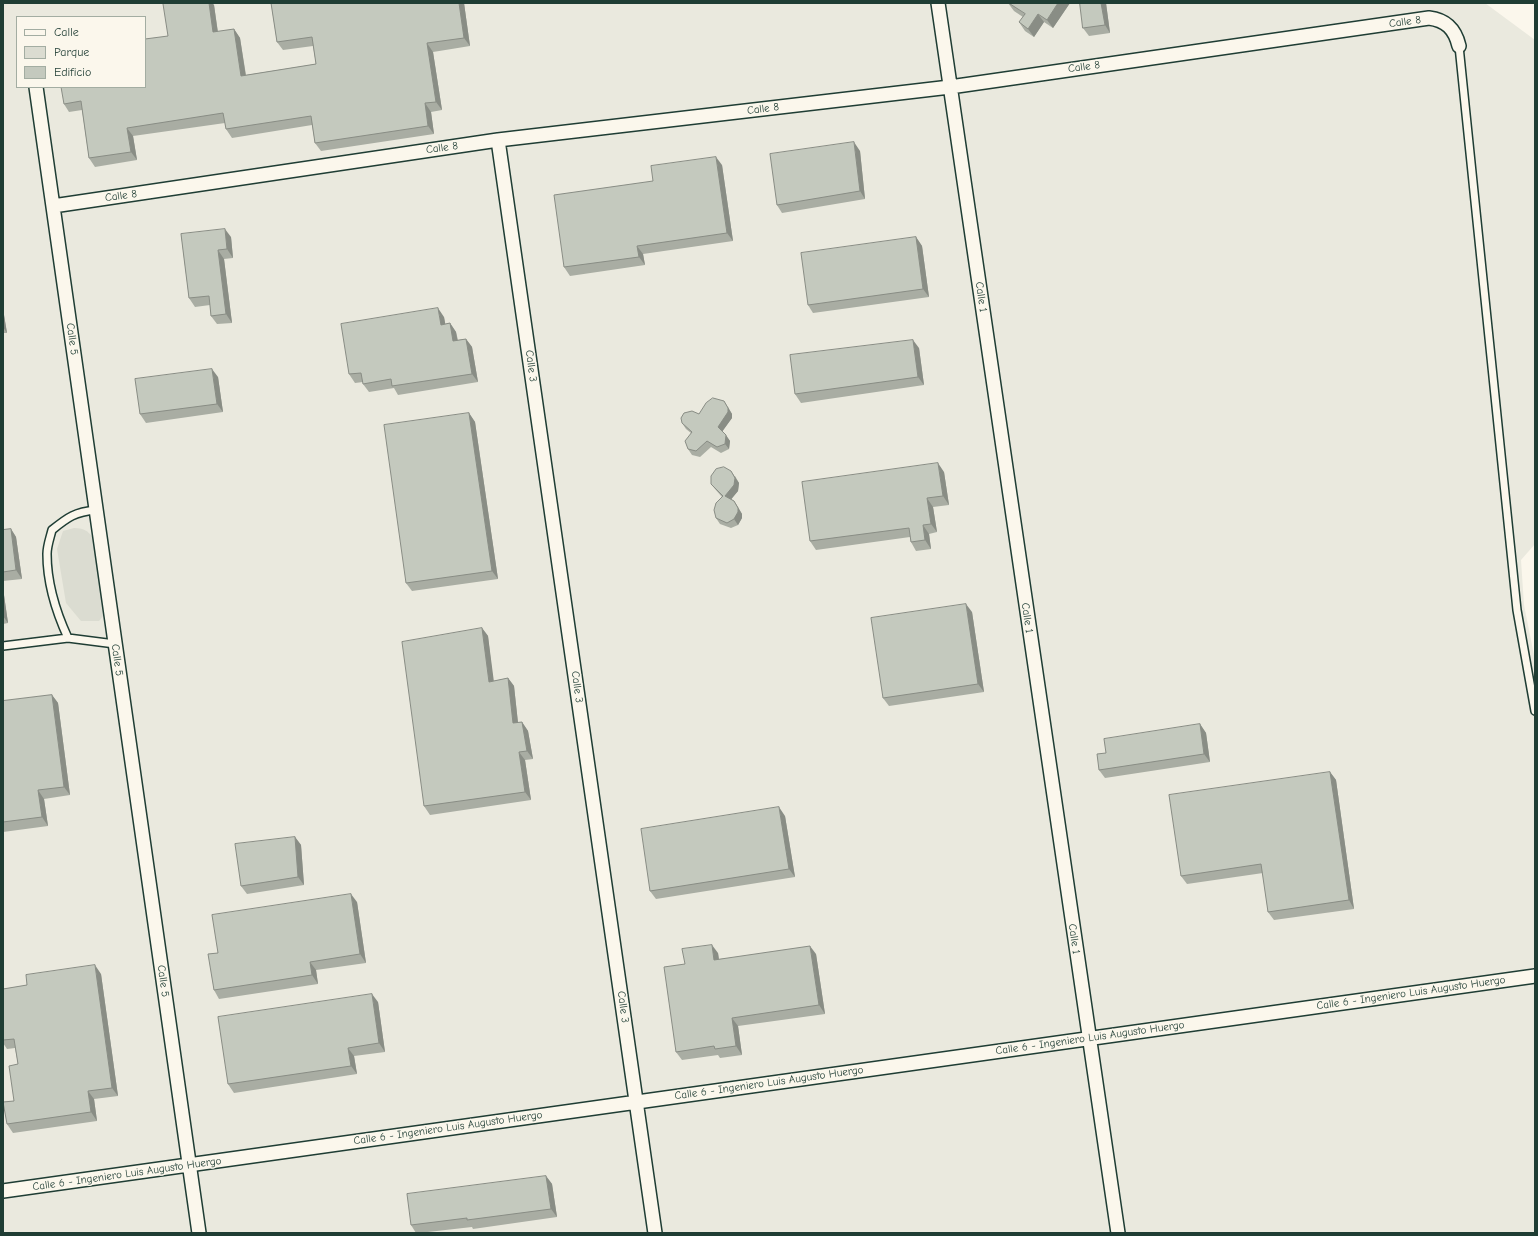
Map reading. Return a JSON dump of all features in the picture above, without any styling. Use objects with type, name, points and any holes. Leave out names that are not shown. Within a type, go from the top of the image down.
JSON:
[{"type":"street","name":"Calle 1","points":[[938,3],[1088,1039],[1118,1233]]},
{"type":"street","name":"Calle 8","points":[[53,206],[498,140],[950,87],[1429,18],[1438,19],[1446,23],[1452,29],[1459,46]]},
{"type":"street","name":"Calle 5","points":[[36,88],[199,1233]]},
{"type":"street","name":"Calle 3","points":[[498,140],[655,1233]]},
{"type":"street","name":"Calle 6 - Ingeniero Luis Augusto Huergo","points":[[3,1191],[1535,976]]},
{"type":"lane","points":[[1459,46],[1517,610],[1535,711]]},
{"type":"lane","points":[[68,638],[58,615],[50,578],[47,553],[52,530],[67,518],[80,512],[96,510]]},
{"type":"lane","points":[[3,646],[68,638],[115,644]]},
{"type":"shaded area","points":[[3,3],[1485,3],[1535,40],[1535,544],[1521,560],[1524,605],[1535,660],[1535,1233],[3,1233]]},
{"type":"green space","points":[[74,528],[87,531],[95,542],[103,616],[99,621],[81,621],[66,603],[57,549],[63,531]]},
{"type":"building","points":[[209,3],[213,32],[234,29],[241,76],[316,64],[312,37],[277,42],[271,3],[459,3],[464,38],[427,43],[436,102],[425,103],[428,126],[315,143],[311,116],[226,129],[223,113],[127,128],[131,152],[89,158],[81,101],[64,104],[61,88],[146,88],[146,39],[168,36],[163,4]]},
{"type":"building","points":[[1009,3],[1058,3],[1047,20],[1038,14],[1028,29],[1019,22],[1025,14]]},
{"type":"building","points":[[1080,3],[1101,3],[1105,25],[1083,28]]},
{"type":"building","points":[[854,142],[860,191],[777,205],[770,154]]},
{"type":"building","points":[[716,157],[727,233],[637,246],[639,257],[564,267],[554,195],[653,181],[651,166]]},
{"type":"building","points":[[225,229],[227,249],[218,250],[226,314],[211,316],[209,296],[189,298],[181,234]]},
{"type":"building","points":[[916,237],[923,289],[808,305],[801,253]]},
{"type":"building","points":[[438,308],[441,325],[450,323],[453,341],[466,339],[472,374],[392,386],[391,379],[363,384],[361,373],[349,374],[341,324]]},
{"type":"building","points":[[913,340],[918,377],[795,394],[790,355]]},
{"type":"building","points":[[212,369],[217,404],[140,414],[135,379]]},
{"type":"building","points":[[713,398],[724,401],[728,408],[728,412],[718,427],[726,435],[725,444],[717,447],[707,441],[696,451],[688,449],[685,441],[692,432],[682,423],[681,418],[684,413],[692,411],[699,414],[706,403]]},
{"type":"building","points":[[469,413],[492,571],[406,583],[384,425]]},
{"type":"building","points":[[938,463],[943,496],[927,498],[931,524],[923,525],[925,540],[911,542],[909,528],[810,541],[802,482]]},
{"type":"building","points":[[724,467],[731,471],[735,478],[734,485],[725,496],[734,501],[738,508],[738,512],[734,519],[727,523],[716,518],[714,510],[716,503],[723,496],[711,484],[711,476],[716,469]]},
{"type":"building","points":[[11,529],[16,570],[3,572],[3,530]]},
{"type":"building","points":[[966,604],[978,684],[883,698],[871,618]]},
{"type":"building","points":[[482,628],[489,682],[508,678],[513,723],[522,722],[527,751],[519,752],[525,792],[424,806],[402,642]]},
{"type":"building","points":[[52,695],[64,787],[38,790],[42,817],[3,822],[3,701]]},
{"type":"building","points":[[1200,724],[1204,754],[1099,770],[1097,754],[1106,753],[1104,739]]},
{"type":"building","points":[[1330,772],[1349,900],[1268,912],[1261,864],[1181,876],[1169,795]]},
{"type":"building","points":[[779,807],[789,869],[650,891],[641,829]]},
{"type":"building","points":[[295,837],[298,877],[241,886],[235,844]]},
{"type":"building","points":[[351,894],[360,954],[310,962],[312,975],[214,990],[208,954],[218,953],[212,915]]},
{"type":"building","points":[[712,945],[714,960],[810,946],[819,1005],[732,1018],[736,1046],[715,1049],[714,1046],[676,1052],[664,967],[685,964],[682,949]]},
{"type":"building","points":[[95,965],[112,1088],[88,1091],[91,1112],[7,1124],[3,1102],[14,1101],[9,1066],[18,1064],[14,1039],[3,1040],[3,989],[27,985],[26,975]]},
{"type":"building","points":[[372,994],[379,1043],[348,1048],[351,1066],[228,1084],[218,1017]]},
{"type":"building","points":[[546,1176],[551,1209],[467,1220],[467,1218],[411,1225],[407,1194]]}]
